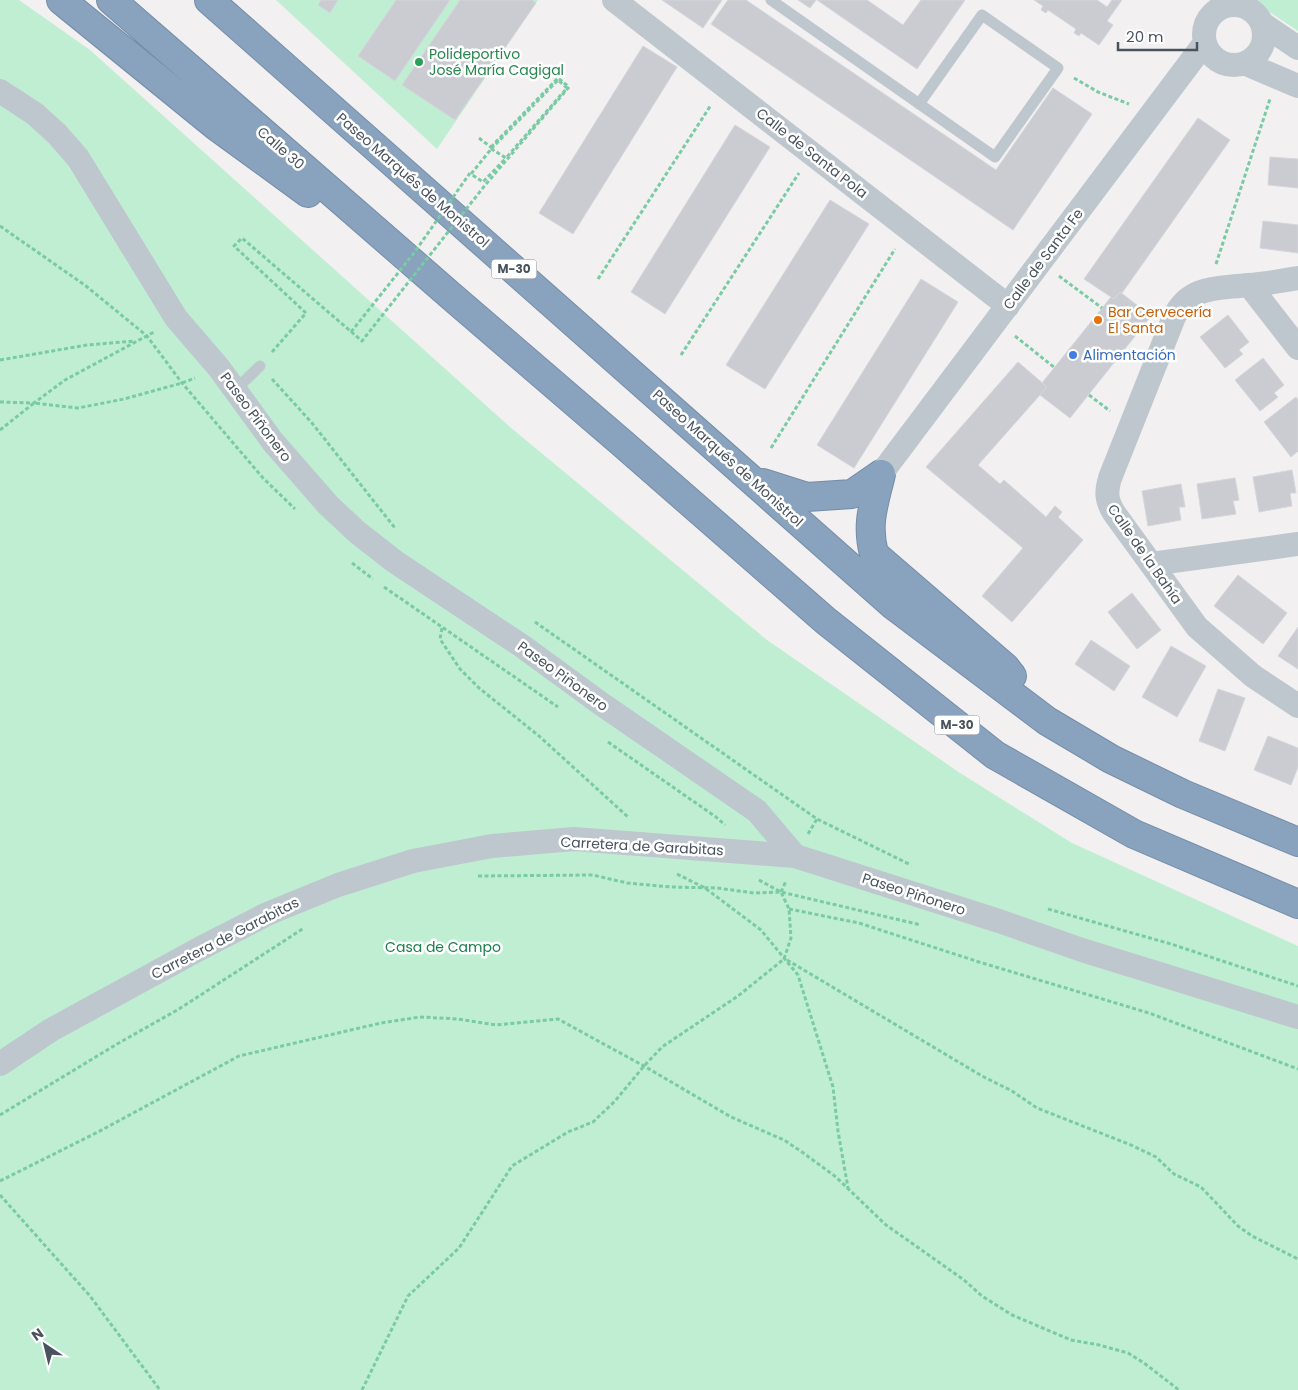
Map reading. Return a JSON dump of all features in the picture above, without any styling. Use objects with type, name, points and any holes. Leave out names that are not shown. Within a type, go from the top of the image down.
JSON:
[{"type":"highway","points":[[61,0],[216,126],[451,296]]},
{"type":"highway","name":"Calle 30","points":[[111,0],[451,296]]},
{"type":"highway","name":"Paseo Marqués de Monistrol","points":[[208,0],[894,605],[1047,721],[1111,759],[1183,794],[1298,842]]},
{"type":"highway","name":"M-30","points":[[451,296],[826,621],[995,755],[1134,834],[1298,904]]},
{"type":"highway","points":[[754,480],[807,497],[852,494],[881,474]]},
{"type":"highway","points":[[881,474],[869,524],[874,554],[1005,667],[1047,721]]},
{"type":"street","name":"Calle de Santa Pola","points":[[614,0],[908,228],[1002,314]]},
{"type":"street","points":[[1229,2],[1246,7],[1257,14],[1264,25],[1266,37],[1258,56],[1246,64],[1228,66],[1216,61],[1204,44],[1206,24],[1216,10],[1229,2]]},
{"type":"street","points":[[1264,25],[1298,48]]},
{"type":"street","name":"Calle de Santa Fe","points":[[881,474],[1204,44]]},
{"type":"street","points":[[1246,64],[1287,81]]},
{"type":"street","name":"Paseo Piñonero","points":[[0,91],[35,114],[57,134],[78,158],[176,318],[219,368],[296,470],[356,532],[394,561],[522,646],[757,811],[795,856],[999,921],[1082,950],[1298,1017]]},
{"type":"street","name":"Calle de la Bahía","points":[[1298,278],[1208,289],[1197,293],[1183,303],[1174,317],[1106,491],[1109,504],[1114,513],[1197,627],[1253,676],[1298,706]]},
{"type":"street","points":[[1249,285],[1298,348]]},
{"type":"street","points":[[1151,564],[1298,544]]},
{"type":"street","name":"Carretera de Garabitas","points":[[0,1064],[51,1030],[267,914],[338,885],[413,861],[492,846],[574,839],[795,856]]},
{"type":"lane","points":[[771,0],[919,104],[995,157],[1058,68],[982,15],[919,104]]},
{"type":"lane","points":[[235,390],[260,366]]},
{"type":"path","points":[[1058,68],[1098,92],[1119,99]]},
{"type":"path","points":[[351,332],[414,253],[470,173],[491,148],[558,78],[569,87],[486,184],[362,341],[351,332],[242,238],[234,246],[306,314],[260,366],[312,423],[399,533]]},
{"type":"path","points":[[558,80],[567,88],[506,158],[483,182],[471,174],[491,148],[558,80]]},
{"type":"path","points":[[1208,289],[1287,81]]},
{"type":"path","points":[[598,279],[725,85]]},
{"type":"path","points":[[479,138],[506,158]]},
{"type":"path","points":[[681,355],[812,153]]},
{"type":"path","points":[[0,226],[86,286],[147,336],[182,383],[263,478],[297,511]]},
{"type":"path","points":[[771,448],[908,228]]},
{"type":"path","points":[[1040,262],[1102,308]]},
{"type":"path","points":[[1002,314],[1055,368]]},
{"type":"path","points":[[0,360],[87,345],[138,341],[65,380],[0,430]]},
{"type":"path","points":[[0,402],[34,403],[78,408],[124,399],[182,383]]},
{"type":"path","points":[[345,556],[374,580]]},
{"type":"path","points":[[381,585],[564,711]]},
{"type":"path","points":[[530,618],[817,819],[914,866]]},
{"type":"path","points":[[442,628],[440,639],[460,669],[479,688],[540,736],[587,782],[630,819],[634,827],[632,843]]},
{"type":"path","points":[[604,739],[722,822],[727,831],[729,851]]},
{"type":"path","points":[[671,870],[705,888],[761,930],[798,976],[833,1087],[838,1131],[848,1188]]},
{"type":"path","points":[[477,876],[592,875],[626,883],[754,893],[782,892]]},
{"type":"path","points":[[753,877],[782,892],[923,925]]},
{"type":"path","points":[[362,1390],[408,1296],[459,1248],[512,1166],[568,1132],[593,1122],[615,1101],[662,1047],[738,996],[784,959],[791,938],[789,909],[782,892]]},
{"type":"path","points":[[1042,907],[1171,944],[1298,986]]},
{"type":"path","points":[[789,909],[859,923],[1149,1013],[1298,1068]]},
{"type":"path","points":[[0,1115],[116,1044],[179,1009],[308,925]]},
{"type":"path","points":[[784,959],[982,1076],[1012,1091],[1037,1108],[1131,1145],[1156,1157],[1174,1174],[1201,1187],[1238,1226],[1252,1236],[1298,1259]]},
{"type":"path","points":[[0,1182],[239,1056],[381,1023],[420,1017],[458,1019],[496,1025],[558,1019],[644,1066],[731,1118],[784,1140],[848,1188],[866,1208],[886,1225],[964,1280],[982,1296],[1012,1314],[1071,1340],[1100,1345],[1128,1353],[1179,1390]]},
{"type":"path","points":[[0,1195],[90,1296],[160,1390]]},
{"type":"green space","name":"Casa de Campo","points":[[0,0],[19,0],[90,50],[510,427],[767,640],[960,773],[1072,843],[1298,946],[1298,1390],[0,1390]]},
{"type":"green space","name":"Polideportivo José María Cagigal","points":[[276,0],[538,0],[437,149]]},
{"type":"green space","points":[[1252,0],[1298,0],[1298,31],[1256,3]]},
{"type":"building","points":[[321,0],[338,0],[330,13],[318,5]]},
{"type":"building","points":[[396,0],[450,0],[395,81],[358,56]]},
{"type":"building","points":[[460,0],[532,0],[536,3],[455,120],[402,85]]},
{"type":"building","points":[[662,0],[722,0],[703,28]]},
{"type":"building","points":[[728,0],[746,0],[996,170],[1053,88],[1092,114],[1013,230],[711,24]]},
{"type":"building","points":[[798,0],[816,0],[810,8]]},
{"type":"building","points":[[817,0],[867,0],[903,25],[921,0],[965,0],[917,69]]},
{"type":"building","points":[[1034,0],[1097,0],[1107,7],[1112,0],[1122,0],[1107,21],[1113,25],[1099,45],[1081,33],[1079,36],[1074,33],[1076,29],[1048,10],[1046,13],[1041,10],[1043,6]]},
{"type":"building","points":[[643,46],[677,67],[573,234],[539,213]]},
{"type":"building","points":[[1198,118],[1230,140],[1122,293],[1120,292],[1114,299],[1084,279]]},
{"type":"building","points":[[735,125],[770,147],[665,314],[631,292]]},
{"type":"building","points":[[1270,157],[1298,159],[1298,188],[1268,185]]},
{"type":"building","points":[[830,200],[869,224],[765,389],[726,365]]},
{"type":"building","points":[[1263,221],[1298,225],[1298,253],[1260,248]]},
{"type":"building","points":[[921,279],[958,302],[854,468],[817,445]]},
{"type":"building","points":[[1120,292],[1151,316],[1070,418],[1040,395],[1047,387],[1042,383],[1111,297],[1114,299]]},
{"type":"building","points":[[1228,315],[1249,342],[1239,350],[1243,354],[1225,368],[1200,337]]},
{"type":"building","points":[[1263,358],[1284,385],[1274,393],[1278,397],[1260,411],[1235,380]]},
{"type":"building","points":[[1018,362],[1047,387],[978,465],[1000,484],[1004,480],[1046,517],[1055,506],[1062,512],[1058,517],[1083,540],[1012,622],[982,596],[1023,548],[926,467]]},
{"type":"building","points":[[1296,397],[1298,400],[1298,451],[1291,457],[1264,422]]},
{"type":"building","points":[[1292,470],[1296,493],[1290,493],[1292,506],[1259,512],[1253,477]]},
{"type":"building","points":[[1235,478],[1239,500],[1233,501],[1236,514],[1202,519],[1197,484]]},
{"type":"building","points":[[1181,484],[1185,507],[1179,507],[1181,520],[1148,526],[1142,491]]},
{"type":"building","points":[[1238,575],[1287,613],[1263,644],[1214,606]]},
{"type":"building","points":[[1132,593],[1161,630],[1137,649],[1108,612]]},
{"type":"building","points":[[1298,627],[1298,669],[1278,656]]},
{"type":"building","points":[[1091,640],[1130,666],[1114,691],[1075,664]]},
{"type":"building","points":[[1171,646],[1206,666],[1177,717],[1142,697]]},
{"type":"building","points":[[1218,689],[1245,698],[1225,751],[1199,741]]},
{"type":"building","points":[[1268,736],[1298,748],[1298,767],[1291,785],[1254,770]]},
{"type":"place","name":"Polideportivo José María Cagigal","points":[[419,62]]},
{"type":"place","name":"Bar Cervecería El Santa","points":[[1098,320]]},
{"type":"place","name":"Alimentación","points":[[1073,355]]}]
